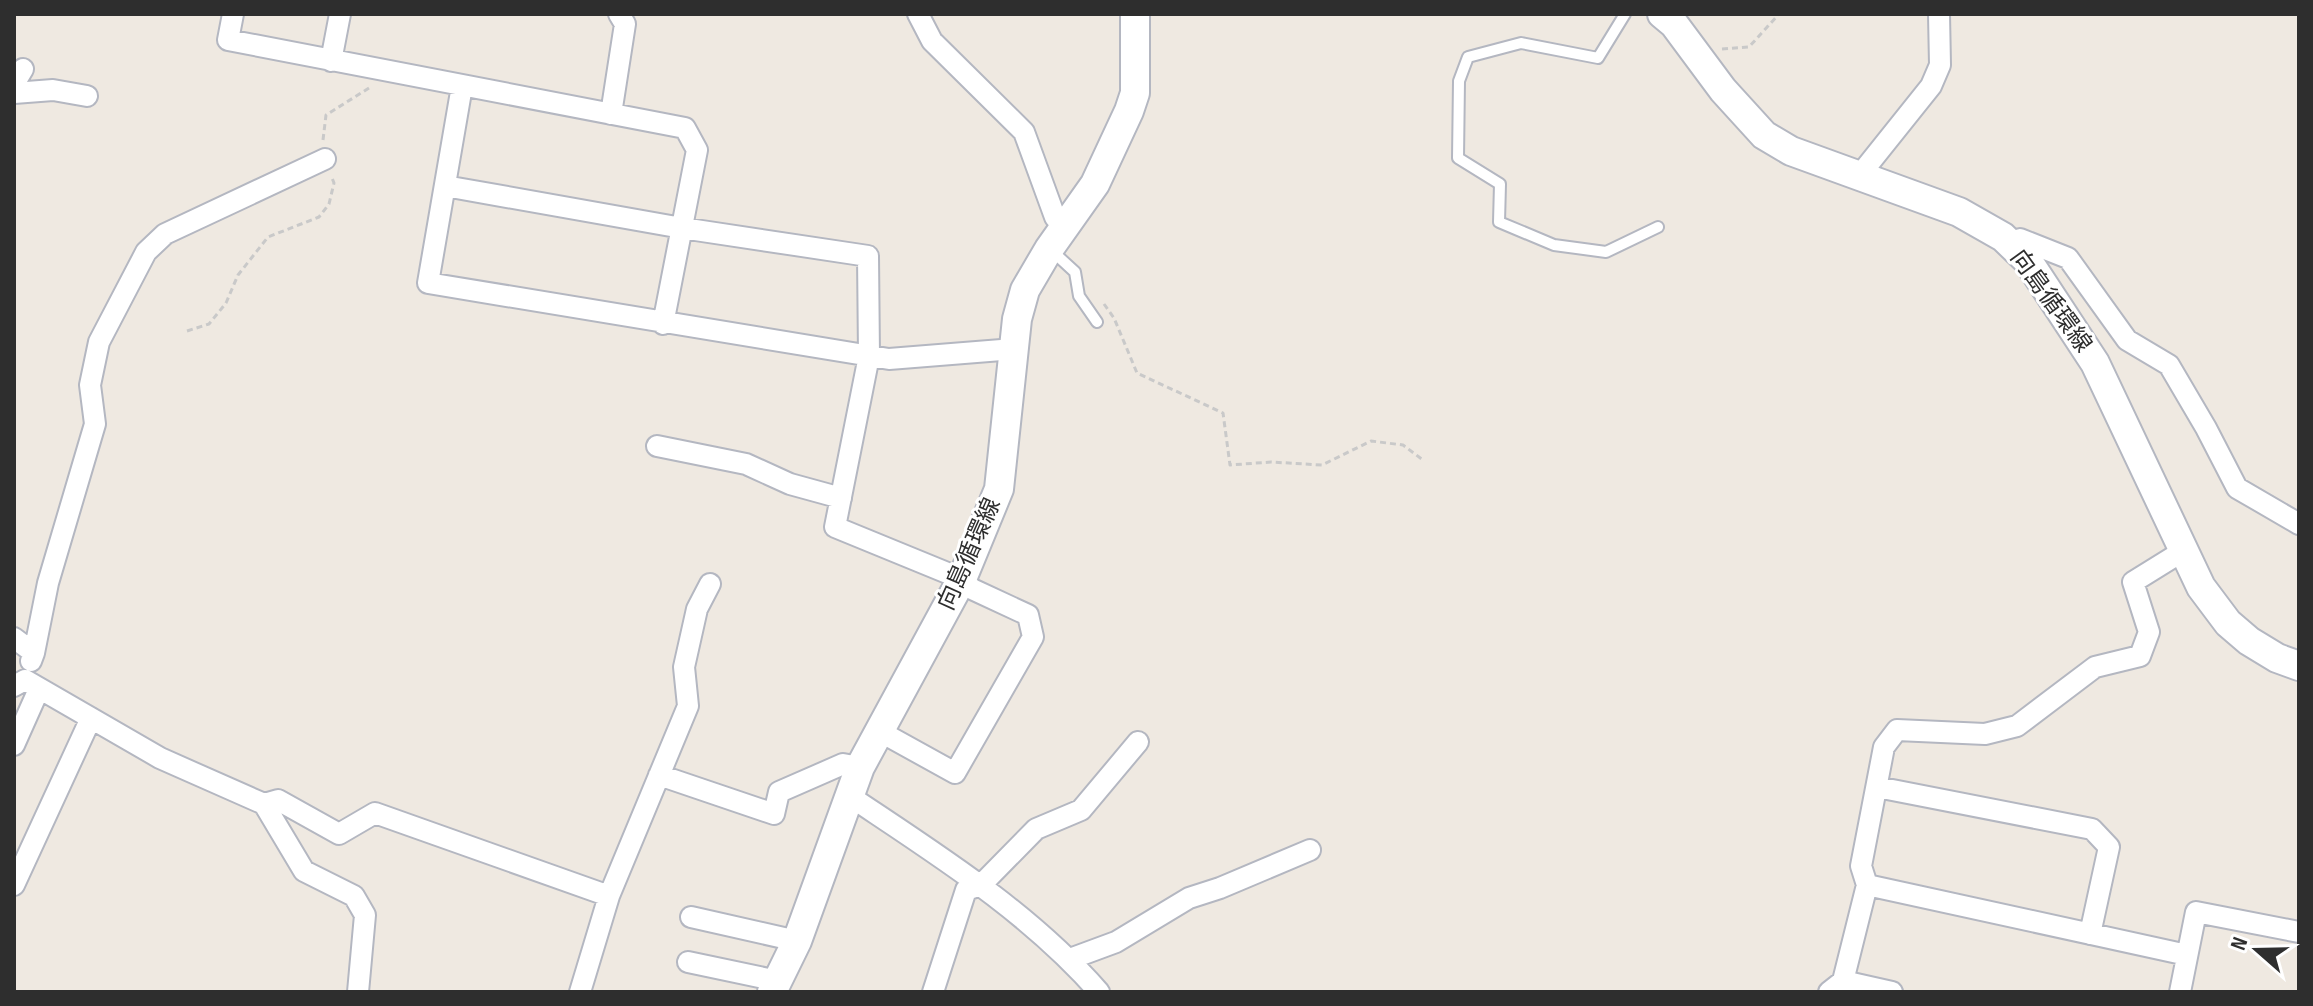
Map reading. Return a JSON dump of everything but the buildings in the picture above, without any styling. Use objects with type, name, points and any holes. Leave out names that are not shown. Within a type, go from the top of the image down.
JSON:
[{"type":"main road","name":"向島循環線","points":[[775,987],[797,941],[860,767],[962,579],[999,489],[1017,319],[1025,290],[1095,184],[1129,111],[1135,93],[1135,14]]},
{"type":"main road","name":"向島循環線","points":[[1662,14],[1674,24],[1723,90],[1764,135],[1791,151],[1959,212],[2003,237],[2028,261],[2095,363],[2201,587],[2228,623],[2249,641],[2277,658],[2299,666]]},
{"type":"street","points":[[233,14],[228,40],[685,128],[697,150],[663,324]]},
{"type":"street","points":[[331,61],[340,14]]},
{"type":"street","points":[[611,114],[625,24],[619,14]]},
{"type":"street","points":[[918,14],[932,41],[1024,132],[1055,217],[1057,239]]},
{"type":"street","points":[[1864,175],[1867,166],[1931,86],[1940,65],[1939,14]]},
{"type":"street","points":[[462,86],[428,283],[889,359],[1014,349]]},
{"type":"street","points":[[14,93],[53,90],[87,96]]},
{"type":"street","points":[[14,745],[48,583],[95,424],[90,385],[99,342],[146,252],[165,234],[325,159]]},
{"type":"street","points":[[445,186],[682,228],[868,256],[869,356],[835,527],[962,579],[972,589],[1028,615],[1033,637],[955,773],[879,731]]},
{"type":"street","points":[[2012,246],[2020,239],[2068,258],[2127,340],[2169,365],[2237,488],[2299,524]]},
{"type":"street","points":[[657,446],[746,464],[790,484],[841,498]]},
{"type":"street","points":[[1892,992],[1836,987],[1867,885],[1861,866],[1884,747],[1897,730],[1985,734],[2017,726],[2095,667],[2140,656],[2149,632],[2133,582],[2183,551]]},
{"type":"street","points":[[580,992],[609,896],[688,706],[684,667],[697,609],[710,584]]},
{"type":"street","points":[[14,638],[34,653]]},
{"type":"street","points":[[26,685],[160,758],[264,804],[304,871],[354,896],[365,915],[358,992]]},
{"type":"street","points":[[14,885],[91,718]]},
{"type":"street","points":[[933,992],[966,890],[981,885],[1036,829],[1081,810],[1138,742]]},
{"type":"street","points":[[659,775],[774,814],[779,792],[843,764],[860,767]]},
{"type":"street","points":[[1877,787],[2092,829],[2109,847],[2090,934]]},
{"type":"street","points":[[848,795],[981,885],[1070,959],[1099,992]]},
{"type":"street","points":[[264,804],[278,800],[339,834],[375,813],[609,896]]},
{"type":"street","points":[[1070,959],[1116,942],[1189,898],[1310,850]]},
{"type":"street","points":[[1867,885],[2187,955]]},
{"type":"street","points":[[2180,992],[2196,912],[2299,932]]},
{"type":"street","points":[[691,917],[797,941]]},
{"type":"street","points":[[688,962],[775,987]]},
{"type":"lane","points":[[1625,14],[1598,58],[1521,43],[1468,57],[1459,81],[1458,158],[1500,184],[1499,222],[1554,245],[1606,252],[1658,227]]},
{"type":"lane","points":[[1057,239],[1075,272],[1079,296],[1097,322]]},
{"type":"path","points":[[1719,49],[1749,47],[1779,14]]},
{"type":"path","points":[[187,331],[209,324],[226,303],[238,275],[268,237],[319,217],[329,204],[334,183],[325,159],[323,135],[326,115],[381,80],[385,71]]},
{"type":"path","points":[[1096,293],[1114,318],[1137,373],[1223,413],[1230,465],[1271,462],[1322,465],[1371,441],[1403,445],[1423,460]]}]
